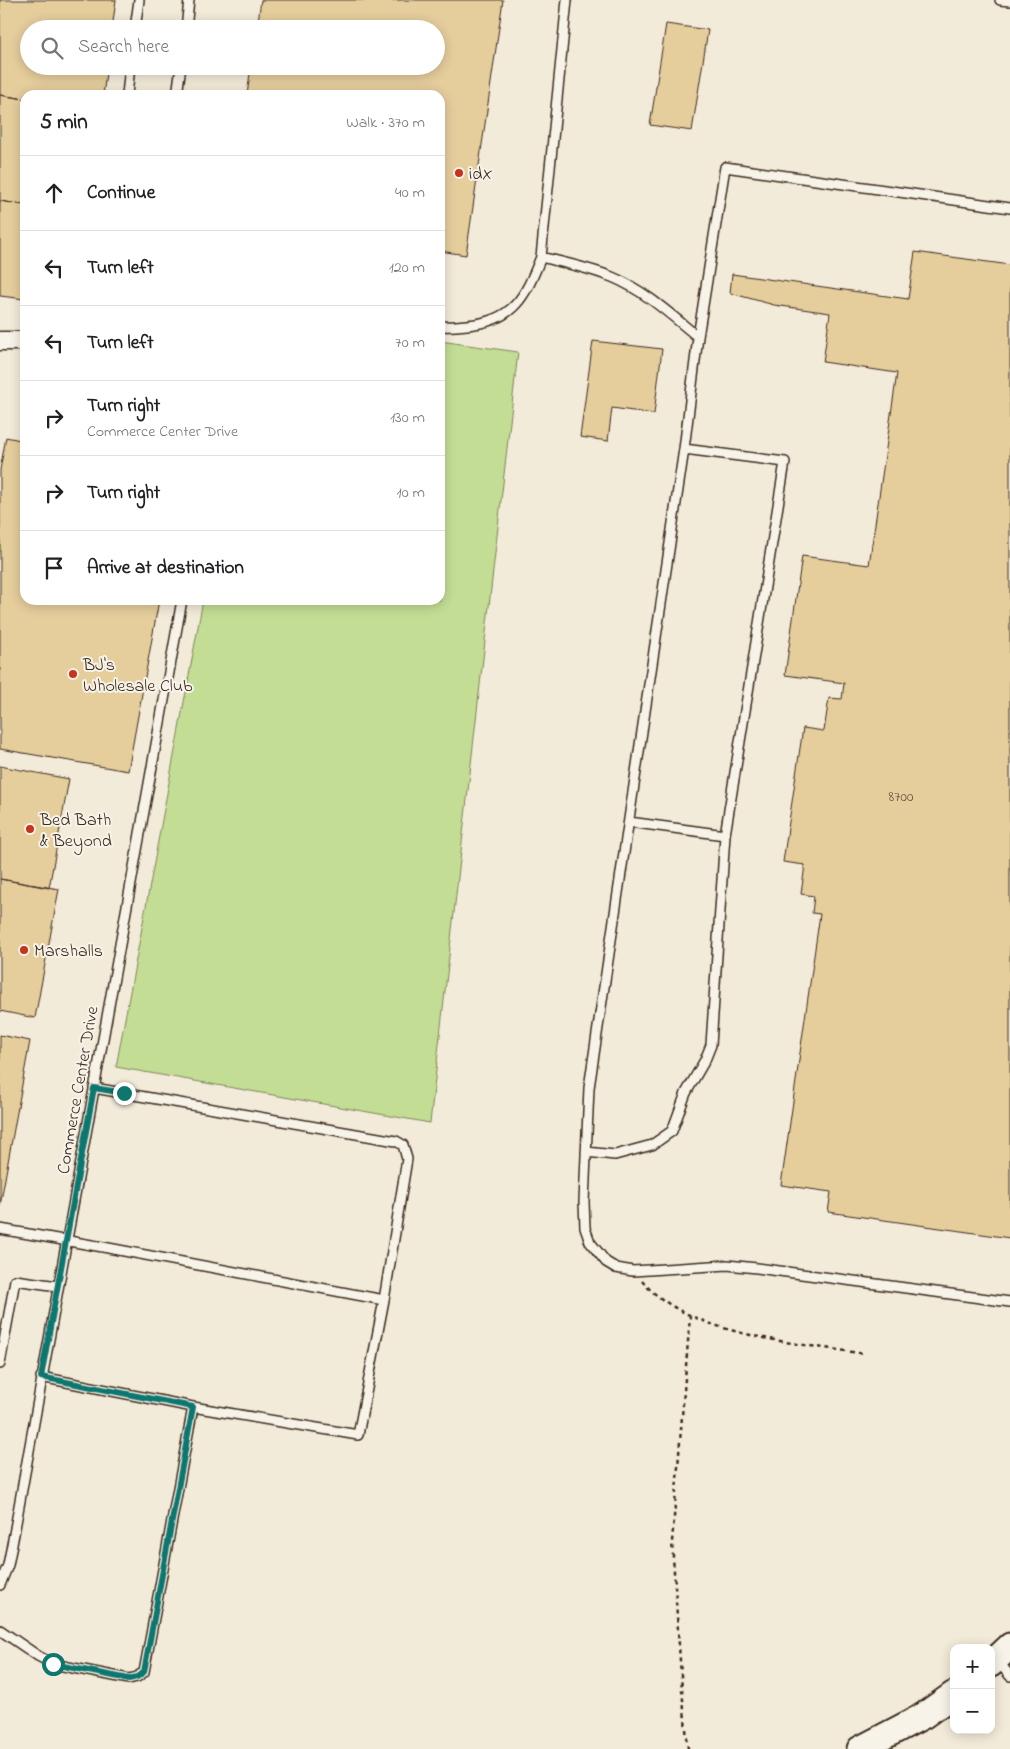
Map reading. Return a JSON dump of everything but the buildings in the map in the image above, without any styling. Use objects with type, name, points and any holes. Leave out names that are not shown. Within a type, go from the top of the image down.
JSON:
[{"type":"street","points":[[0,341],[20,341]]},
{"type":"street","points":[[860,1749],[923,1716],[950,1697]]},
{"type":"lane","points":[[136,20],[139,0]]},
{"type":"lane","points":[[187,20],[189,0]]},
{"type":"lane","points":[[445,326],[462,326],[485,322],[509,312],[525,292],[540,257],[567,0]]},
{"type":"lane","points":[[1000,0],[1010,1]]},
{"type":"lane","points":[[128,90],[129,75]]},
{"type":"lane","points":[[178,90],[179,75]]},
{"type":"lane","points":[[1010,208],[725,167],[698,337],[684,449],[589,1088],[584,1202],[585,1228],[590,1242],[606,1262],[616,1268],[633,1271],[710,1265],[757,1268],[1010,1302]]},
{"type":"lane","points":[[540,257],[590,269],[614,278],[664,309],[698,337]]},
{"type":"lane","points":[[586,1152],[615,1155],[652,1145],[672,1131],[686,1093],[705,1060],[711,1045],[725,835],[785,462],[684,449]]},
{"type":"lane","name":"Commerce Center Drive","points":[[0,1585],[8,1565],[14,1534],[181,605]]},
{"type":"lane","points":[[629,822],[725,835]]},
{"type":"lane","points":[[41,1377],[193,1407],[358,1435],[384,1300],[407,1159],[403,1145],[396,1141],[94,1088]]},
{"type":"lane","points":[[0,1229],[384,1300]]},
{"type":"lane","points":[[0,1364],[16,1280],[58,1286]]},
{"type":"lane","points":[[0,1630],[53,1664],[129,1679],[137,1677],[144,1672],[193,1407]]},
{"type":"path","points":[[633,1271],[652,1292],[690,1316],[730,1330],[789,1342],[866,1354]]},
{"type":"path","points":[[688,1749],[672,1542],[690,1316]]},
{"type":"green space","points":[[445,342],[518,352],[430,1123],[116,1067],[202,605],[445,605]]},
{"type":"place","name":"idX","points":[[459,173]]},
{"type":"place","name":"BJ's Wholesale Club","points":[[73,674]]},
{"type":"place","name":"Bed Bath & Beyond","points":[[30,829]]},
{"type":"place","name":"Marshalls","points":[[24,950]]},
{"type":"route","points":[[53,1664],[129,1679],[137,1677],[144,1672],[148,1642],[193,1407],[41,1377],[94,1088],[124,1093]]}]
